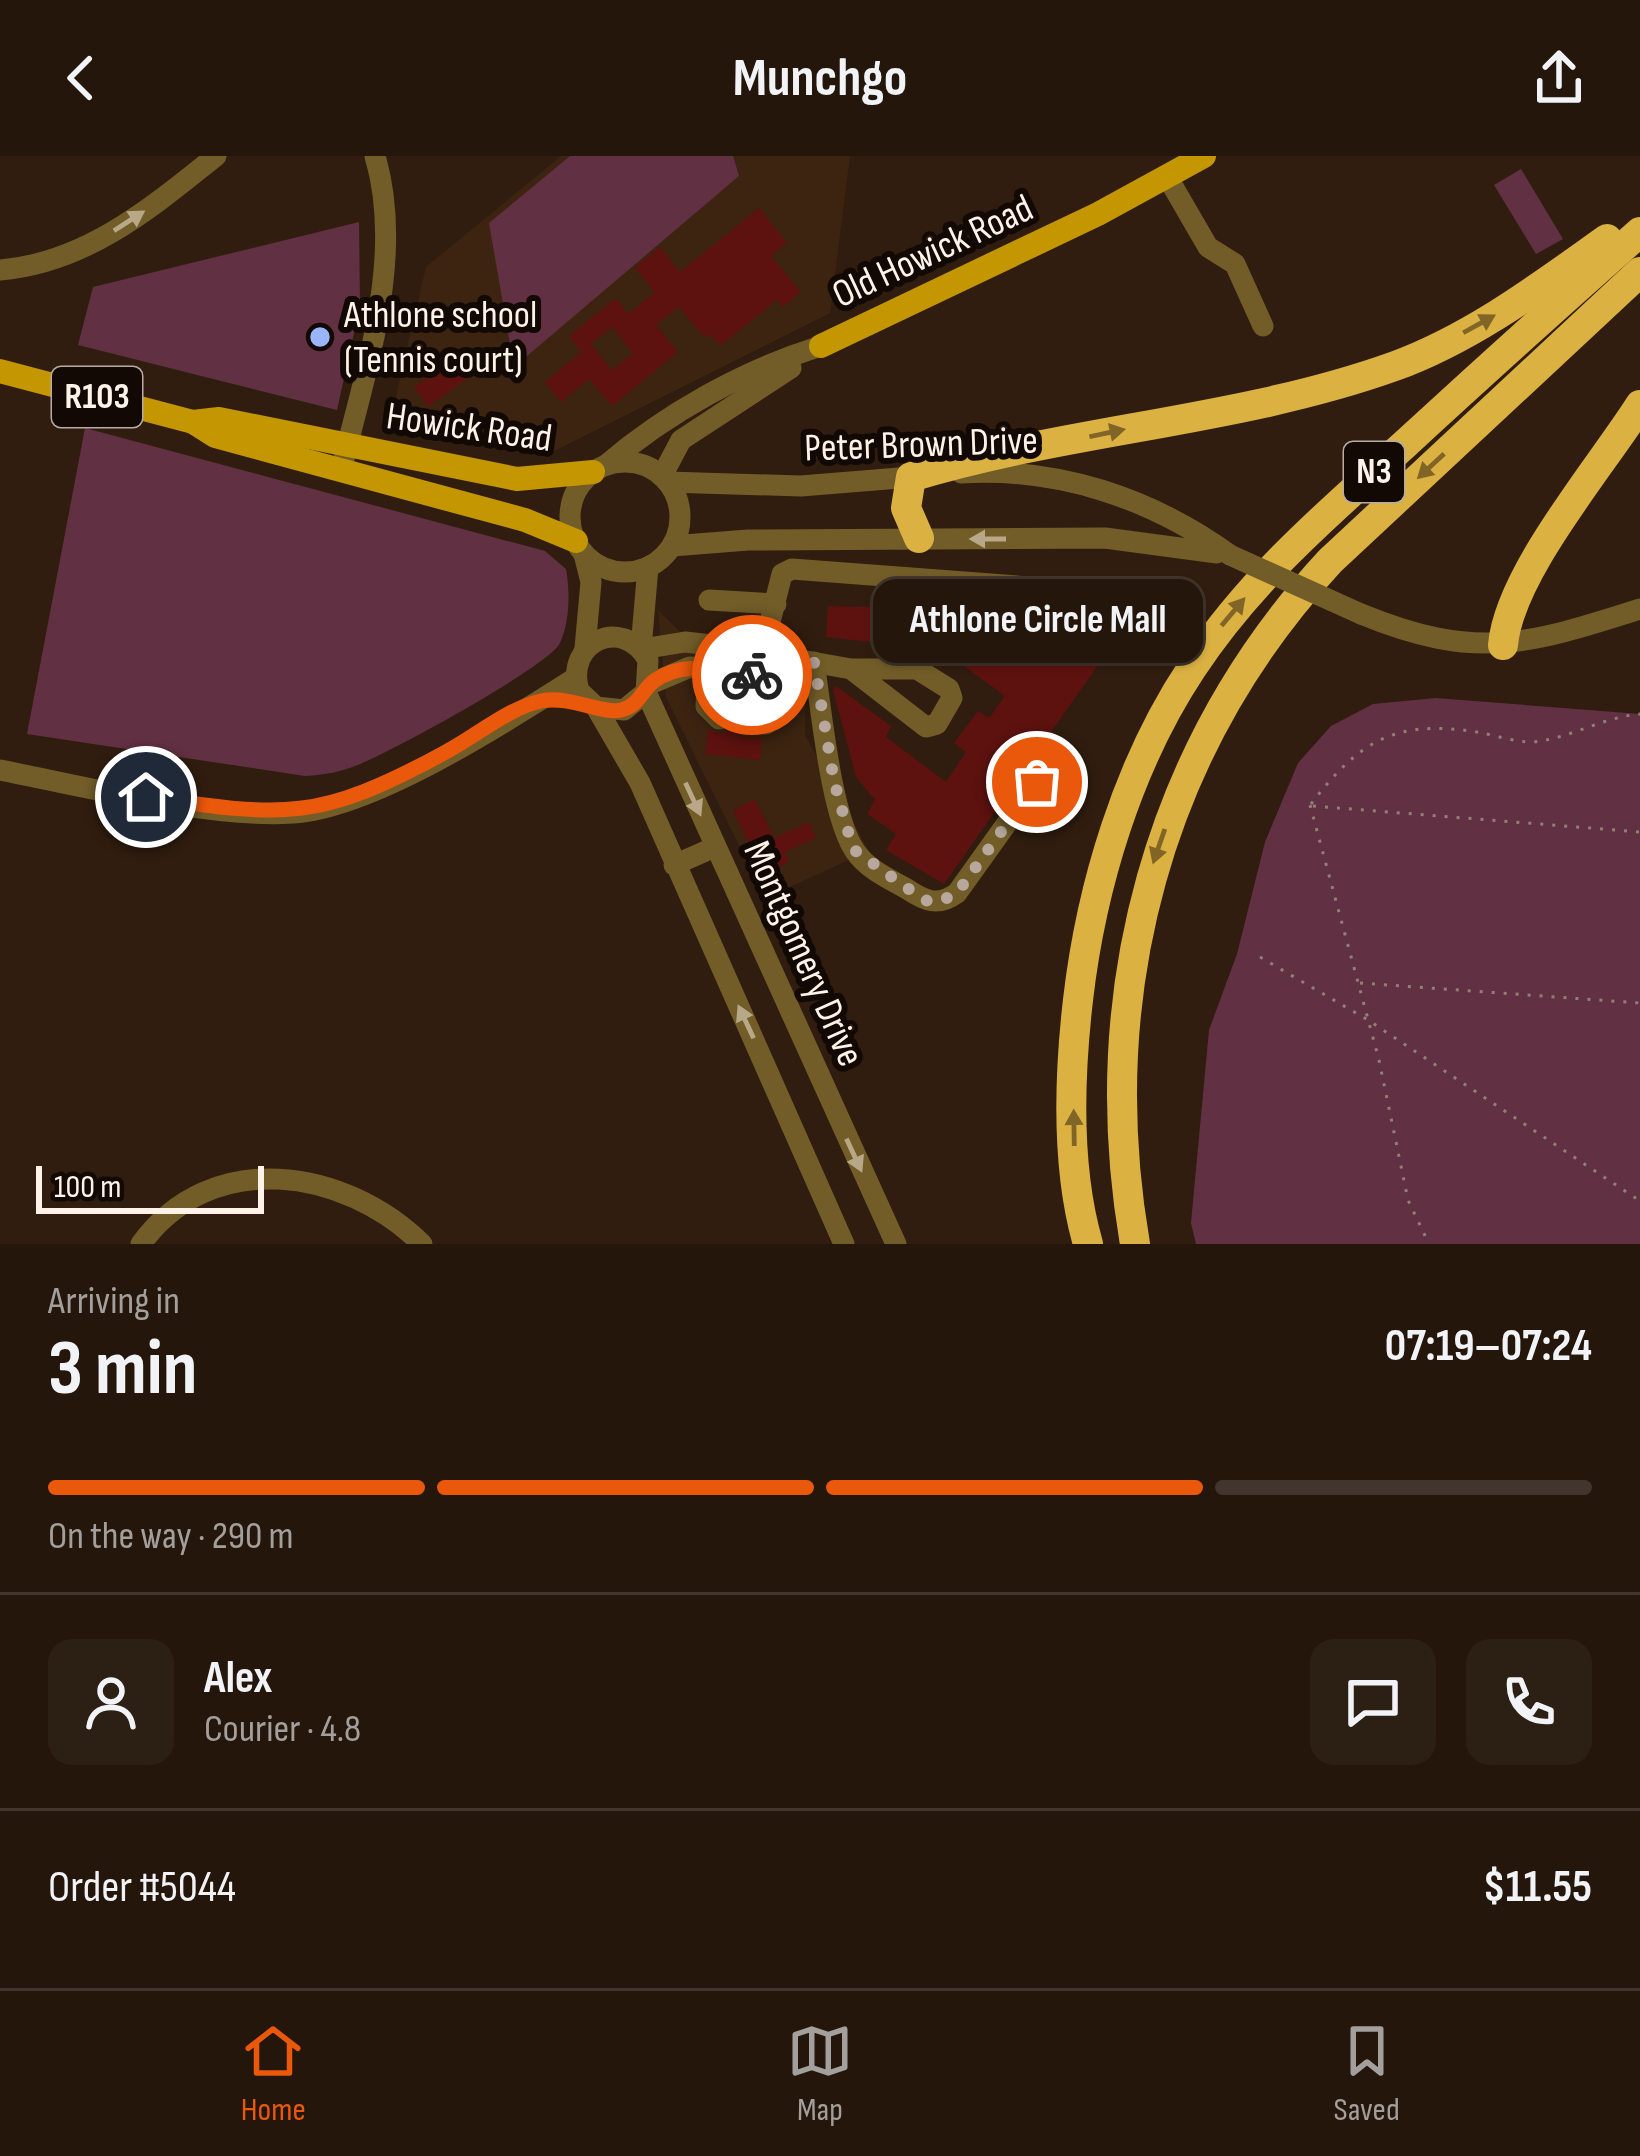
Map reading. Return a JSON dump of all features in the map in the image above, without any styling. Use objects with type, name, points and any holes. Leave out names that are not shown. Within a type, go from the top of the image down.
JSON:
[{"type":"highway","points":[[920,538],[906,508],[910,477],[1282,397],[1396,365],[1490,319],[1640,214]]},
{"type":"highway","name":"N3","points":[[1088,1244],[1074,1159],[1073,1076],[1083,956],[1121,819],[1148,746],[1189,672],[1226,619],[1300,539],[1640,232]]},
{"type":"highway","name":"N3","points":[[1135,1244],[1119,1098],[1130,957],[1148,880],[1203,738],[1283,611],[1330,561],[1640,272]]},
{"type":"highway","points":[[1503,645],[1510,609],[1533,565],[1640,405]]},
{"type":"main road","name":"Old Howick Road","points":[[820,346],[1168,178],[1204,156]]},
{"type":"main road","name":"Howick Road","points":[[0,371],[193,422],[215,436],[344,459],[517,479],[599,469]]},
{"type":"main road","name":"Howick Road","points":[[344,459],[525,520],[580,548]]},
{"type":"street","points":[[0,270],[31,267],[98,242],[216,156]]},
{"type":"street","points":[[344,459],[384,266],[384,211],[375,156]]},
{"type":"street","points":[[1168,178],[1208,247],[1235,264],[1263,326]]},
{"type":"street","name":"Old Howick Road","points":[[599,469],[691,406],[820,346]]},
{"type":"street","name":"Old Howick Road","points":[[665,479],[681,440],[820,346]]},
{"type":"street","name":"R103","points":[[599,469],[635,463],[665,479]]},
{"type":"street","points":[[0,770],[110,792],[292,813],[324,808],[406,775],[575,678],[585,647],[591,582],[570,511],[574,496],[599,469]]},
{"type":"street","name":"Peter Brown Drive","points":[[665,479],[801,486],[1006,471],[1073,479],[1143,507],[1230,555],[1361,614],[1436,641],[1533,642],[1640,609]]},
{"type":"street","points":[[648,688],[642,648],[648,567],[672,546],[680,514],[665,479]]},
{"type":"street","name":"Peter Brown Drive","points":[[672,546],[1105,538],[1230,555]]},
{"type":"street","name":"R103","points":[[580,548],[614,571],[648,567]]},
{"type":"street","points":[[744,722],[766,724],[775,679],[776,604],[782,574],[792,569],[1069,590]]},
{"type":"street","points":[[709,600],[776,604]]},
{"type":"street","points":[[585,647],[607,636],[642,648],[685,642],[775,679]]},
{"type":"street","points":[[814,662],[834,781],[853,849],[924,900],[937,903],[957,893],[1060,749]]},
{"type":"street","points":[[539,701],[624,710],[648,688],[679,670],[708,668],[775,679],[814,662],[851,668]]},
{"type":"street","points":[[708,668],[706,706],[719,719]]},
{"type":"street","points":[[575,678],[592,704]]},
{"type":"street","name":"Montgomery Drive","points":[[648,688],[896,1244]]},
{"type":"street","name":"Montgomery Drive","points":[[592,704],[640,783],[844,1244]]},
{"type":"street","points":[[674,865],[716,847]]},
{"type":"street","points":[[141,1244],[172,1210],[204,1192],[276,1177],[330,1186],[373,1204],[422,1244]]},
{"type":"path","points":[[1310,806],[1345,759],[1394,730],[1457,729],[1538,742],[1614,716],[1640,714]]},
{"type":"path","points":[[1310,806],[1640,832]]},
{"type":"path","points":[[1310,806],[1368,1020],[1408,1200],[1430,1244]]},
{"type":"path","points":[[1260,957],[1368,1020],[1640,1202]]},
{"type":"path","points":[[1358,983],[1640,1003]]},
{"type":"shaded area","points":[[561,156],[850,156],[830,313],[544,456],[388,431],[426,267]]},
{"type":"shaded area","points":[[570,156],[733,156],[739,176],[514,367],[489,223]]},
{"type":"shaded area","points":[[1521,169],[1563,239],[1536,254],[1494,185]]},
{"type":"shaded area","points":[[359,222],[360,306],[337,410],[78,345],[93,287]]},
{"type":"shaded area","points":[[85,428],[545,551],[566,569],[568,606],[560,643],[528,670],[434,727],[360,764],[326,774],[305,776],[27,734]]},
{"type":"shaded area","points":[[658,610],[680,632],[701,638],[806,644],[805,735],[869,851],[765,898],[666,697]]},
{"type":"shaded area","points":[[1436,698],[1640,714],[1640,1244],[1196,1244],[1191,1223],[1209,1030],[1237,954],[1265,842],[1298,763],[1331,726],[1373,704]]},
{"type":"building","points":[[759,208],[787,243],[771,256],[801,292],[783,307],[777,300],[720,346],[710,334],[705,338],[679,307],[656,325],[678,352],[612,406],[589,379],[561,402],[545,382],[581,352],[569,336],[616,298],[628,314],[655,292],[635,268],[660,247],[680,272]],"holes":[[[612,327],[633,353],[612,370],[591,344]]]},
{"type":"building","points":[[466,349],[480,369],[428,407],[414,387]]},
{"type":"building","points":[[954,603],[981,624],[996,608],[1022,627],[1032,614],[1057,630],[1067,614],[1113,644],[944,884],[886,850],[896,834],[867,814],[875,800],[856,777],[833,690],[836,686],[891,726],[886,737],[946,782],[966,752],[954,743],[978,711],[989,718],[1005,696],[942,650],[826,637],[828,606],[948,609]]},
{"type":"building","points":[[731,728],[742,737],[762,739],[760,760],[705,754],[708,729],[722,734]]},
{"type":"building","points":[[755,799],[774,838],[809,822],[816,838],[785,852],[789,862],[763,874],[733,810]]},
{"type":"way so far","points":[[752,675],[781,676],[778,656],[814,662],[834,781],[853,849],[863,862],[924,900],[937,903],[957,893],[1037,782]]},
{"type":"place","name":"Athlone school (Tennis court)","points":[[320,337]]},
{"type":"place","name":"Athlone Circle Mall","points":[[1037,782]]},
{"type":"route","points":[[146,797],[253,812],[324,808],[406,775],[539,701],[587,701],[610,711],[624,710],[637,703],[650,684],[679,670],[708,668],[752,675]]}]
